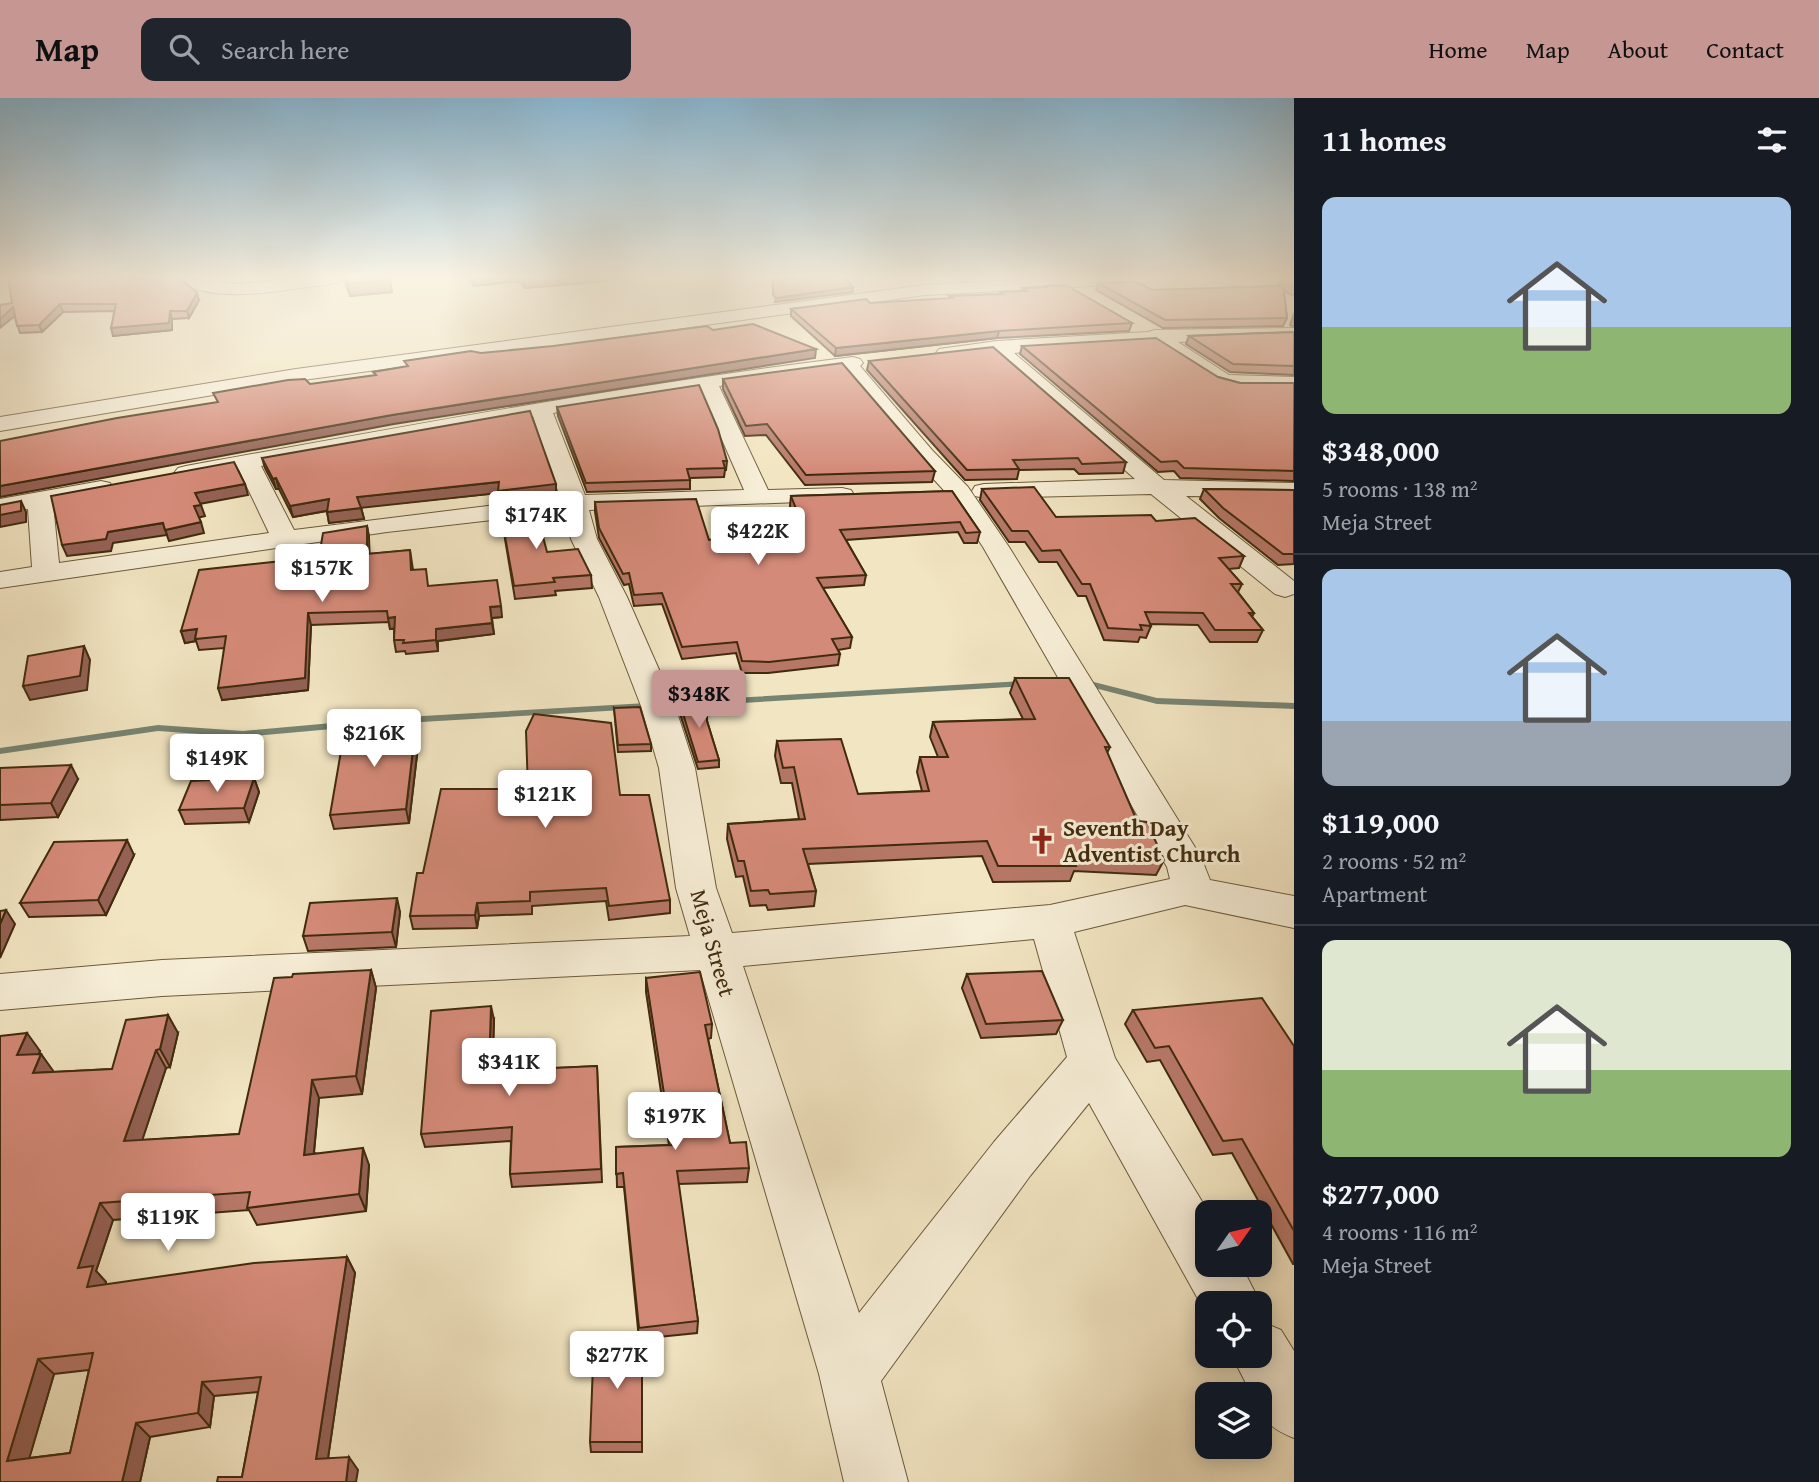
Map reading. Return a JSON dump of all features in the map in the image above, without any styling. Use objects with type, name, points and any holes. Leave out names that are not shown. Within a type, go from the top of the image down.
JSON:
[{"type":"street","points":[[0,424],[305,374],[549,343]]},
{"type":"street","points":[[929,355],[1068,343]]},
{"type":"street","points":[[1167,343],[1222,379],[1237,383],[1294,383]]},
{"type":"street","points":[[997,347],[1019,369],[1157,486],[1285,588]]},
{"type":"street","points":[[170,476],[541,410],[707,383],[875,361]]},
{"type":"street","points":[[848,364],[924,456],[946,493],[1077,681],[1187,867],[1191,883],[1184,890]]},
{"type":"street","points":[[707,383],[759,497]]},
{"type":"street","name":"Meja Street","points":[[541,410],[575,503],[584,539],[613,597],[658,706],[677,768],[696,888],[849,1374],[876,1482]]},
{"type":"street","points":[[247,462],[285,538]]},
{"type":"street","points":[[0,506],[118,485]]},
{"type":"street","points":[[946,493],[1063,487],[1157,486],[1294,490]]},
{"type":"street","points":[[0,580],[285,538],[575,503],[866,495]]},
{"type":"street","points":[[40,499],[46,574]]},
{"type":"street","points":[[0,992],[162,978],[714,952],[1050,921],[1184,890],[1294,912]]},
{"type":"street","points":[[1050,921],[1093,1063],[1195,1241]]},
{"type":"street","points":[[849,1374],[1012,1159],[1093,1063]]},
{"type":"street","points":[[1270,1368],[1294,1407]]},
{"type":"building","points":[[579,343],[800,343],[816,349],[392,415],[0,486],[0,441],[218,402],[213,393],[288,380],[305,379],[310,384],[376,375],[373,372],[408,366],[404,361],[471,351],[481,353]]},
{"type":"building","points":[[830,343],[888,343],[836,348]]},
{"type":"building","points":[[1163,343],[1218,377],[1240,383],[1294,383],[1294,471],[1184,468],[1177,461],[1161,462],[1022,346]]},
{"type":"building","points":[[1199,343],[1294,343],[1294,366],[1233,364]]},
{"type":"building","points":[[993,347],[1126,462],[1082,464],[1078,458],[1013,460],[1019,469],[967,470],[869,361]]},
{"type":"building","points":[[842,363],[935,471],[806,475],[767,424],[746,426],[723,379]]},
{"type":"building","points":[[699,385],[718,429],[727,461],[723,461],[725,468],[687,469],[690,480],[586,483],[557,407]]},
{"type":"building","points":[[530,411],[556,484],[498,491],[499,482],[357,497],[361,508],[327,512],[329,499],[290,506],[262,458]]},
{"type":"building","points":[[234,462],[245,484],[195,493],[201,505],[194,506],[201,522],[165,530],[163,523],[108,532],[106,539],[62,545],[51,496]]},
{"type":"building","points":[[1034,487],[1056,517],[1151,515],[1156,521],[1195,518],[1244,556],[1219,558],[1242,584],[1231,584],[1254,613],[1249,613],[1263,630],[1215,630],[1203,613],[1145,612],[1151,626],[1140,625],[1142,630],[1108,628],[1090,584],[1082,584],[1060,550],[1042,551],[1028,531],[1012,531],[982,489]]},
{"type":"building","points":[[1204,489],[1294,490],[1294,554],[1283,554],[1223,508]]},
{"type":"building","points":[[952,491],[980,532],[966,533],[960,522],[840,530],[866,575],[817,578],[852,637],[832,639],[840,654],[769,662],[742,661],[737,642],[682,647],[662,593],[634,595],[629,573],[623,574],[599,528],[595,502],[696,499],[709,540],[803,527],[791,496]]},
{"type":"building","points":[[21,501],[21,511],[0,515],[0,505]]},
{"type":"building","points":[[535,506],[547,552],[578,549],[591,575],[553,578],[555,582],[514,586],[500,509]]},
{"type":"building","points":[[367,526],[367,554],[410,550],[411,570],[426,569],[428,586],[497,580],[501,606],[490,607],[492,623],[436,629],[436,640],[403,643],[404,640],[394,640],[395,617],[388,618],[387,611],[308,613],[305,678],[218,688],[226,636],[195,639],[197,629],[181,631],[199,570],[319,557],[323,533]]},
{"type":"building","points":[[84,646],[80,676],[23,686],[28,656]]},
{"type":"building","points":[[1015,678],[1069,678],[1110,747],[1105,747],[1137,821],[1147,822],[1164,860],[1072,856],[1076,866],[998,866],[987,841],[803,849],[816,891],[770,894],[768,890],[751,891],[744,861],[738,861],[728,824],[805,819],[794,767],[783,768],[777,741],[841,739],[858,794],[929,791],[920,757],[948,757],[933,722],[1035,719]]},
{"type":"building","points":[[681,700],[707,701],[707,721],[719,760],[698,762]]},
{"type":"building","points":[[640,707],[651,744],[618,745],[614,708]]},
{"type":"building","points":[[534,714],[611,723],[620,795],[649,795],[670,900],[609,906],[606,888],[530,892],[530,901],[477,903],[475,915],[410,916],[417,873],[423,873],[441,789],[528,789],[526,731]]},
{"type":"building","points":[[416,724],[406,809],[330,815],[345,728]]},
{"type":"building","points":[[71,765],[51,803],[0,805],[0,768]]},
{"type":"building","points":[[254,778],[244,808],[179,810],[191,781]]},
{"type":"building","points":[[127,840],[98,900],[20,903],[54,842]]},
{"type":"building","points":[[397,898],[392,932],[303,936],[310,903]]},
{"type":"building","points":[[6,910],[0,924],[0,911]]},
{"type":"building","points":[[371,970],[356,1076],[312,1080],[304,1155],[363,1148],[359,1194],[247,1208],[250,1192],[100,1203],[78,1268],[93,1266],[87,1287],[254,1263],[347,1257],[316,1459],[349,1457],[346,1482],[217,1482],[218,1477],[242,1477],[261,1377],[202,1382],[198,1413],[136,1423],[122,1482],[0,1482],[0,1036],[27,1033],[17,1055],[41,1054],[33,1073],[112,1069],[126,1020],[168,1015],[160,1049],[156,1050],[124,1141],[239,1134],[274,978],[292,977],[293,974]],"holes":[[[93,1353],[70,1453],[7,1461],[38,1359]]]},
{"type":"building","points":[[1042,971],[1063,1020],[986,1024],[967,974]]},
{"type":"building","points":[[700,972],[712,1024],[705,1025],[730,1143],[746,1142],[749,1168],[677,1171],[698,1321],[639,1328],[623,1173],[616,1174],[616,1147],[672,1145],[646,978]]},
{"type":"building","points":[[1262,998],[1294,1046],[1294,1231],[1242,1139],[1223,1141],[1169,1046],[1155,1048],[1133,1010]]},
{"type":"building","points":[[491,1006],[489,1071],[597,1066],[601,1169],[510,1174],[512,1127],[421,1134],[431,1011]]},
{"type":"building","points":[[594,1339],[642,1340],[642,1442],[590,1442]]},
{"type":"waterway","points":[[1082,682],[1157,701],[1294,706]]},
{"type":"waterway","points":[[0,751],[158,728],[243,734],[388,721],[1024,684]]},
{"type":"place","name":"Seventh Day Adventist Church","points":[[1042,841]]}]
